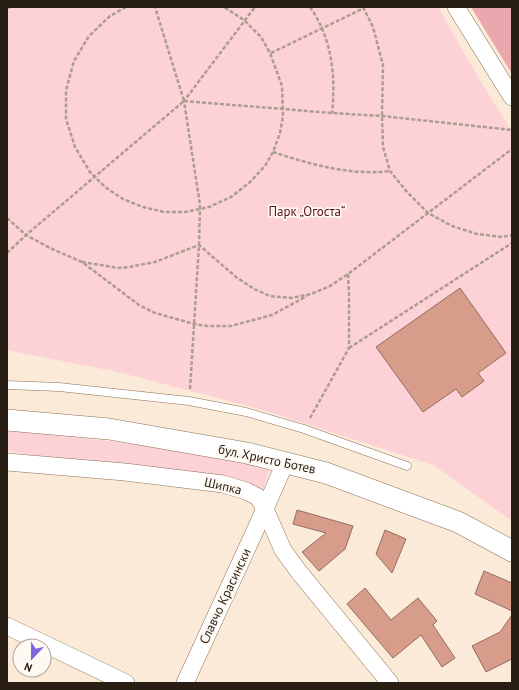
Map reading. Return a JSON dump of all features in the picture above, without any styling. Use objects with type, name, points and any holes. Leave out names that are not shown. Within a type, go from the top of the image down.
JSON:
[{"type":"street","points":[[456,7],[512,97]]},
{"type":"street","name":"бул. Христо Ботев","points":[[7,420],[109,429],[247,454],[326,472],[458,522],[512,551]]},
{"type":"street","name":"Шипка","points":[[7,462],[125,472],[223,484],[246,491],[258,497],[265,509],[283,550],[299,572],[390,683]]},
{"type":"street","name":"Славчо Красински","points":[[185,683],[285,463]]},
{"type":"street","points":[[7,626],[126,683]]},
{"type":"lane","points":[[7,385],[59,387],[189,401],[246,412],[304,429],[407,466]]},
{"type":"path","points":[[126,7],[110,16],[88,36],[74,61],[66,90],[66,119],[75,147],[94,177],[105,187],[123,199],[143,208],[164,212],[185,212],[209,207],[231,197],[250,182],[265,166],[273,152],[280,132],[283,116],[282,86],[270,53],[261,37],[244,20],[224,7]]},
{"type":"path","points":[[155,7],[184,101],[200,205],[199,245],[189,401]]},
{"type":"path","points":[[7,252],[184,101],[255,7]]},
{"type":"path","points":[[310,7],[322,28],[333,68],[334,98],[332,113]]},
{"type":"path","points":[[270,53],[364,7],[373,27],[383,65],[383,148],[390,170],[407,192],[428,213],[452,226],[476,234],[502,237],[512,235]]},
{"type":"path","points":[[184,101],[382,116],[512,130]]},
{"type":"path","points":[[82,262],[139,305],[155,313],[194,324],[207,326],[231,326],[272,314],[330,286],[348,274],[512,149]]},
{"type":"path","points":[[273,152],[307,162],[353,171],[381,172],[390,170]]},
{"type":"path","points":[[7,218],[26,235],[56,251],[82,262],[119,268],[155,262],[199,245]]},
{"type":"path","points":[[304,429],[349,348],[512,243]]},
{"type":"path","points":[[199,245],[236,277],[270,296],[291,298],[311,294]]},
{"type":"path","points":[[348,274],[349,348]]},
{"type":"green space","name":"Парк „Огоста“","points":[[7,7],[438,7],[481,82],[512,131],[512,521],[433,465],[266,411],[118,372],[7,350]]},
{"type":"green space","points":[[7,429],[222,455],[270,467],[262,493],[7,451]]},
{"type":"shaded area","points":[[471,7],[512,7],[512,74]]},
{"type":"building","points":[[460,288],[506,353],[478,373],[484,381],[462,397],[456,389],[423,412],[376,347]]},
{"type":"building","points":[[297,510],[353,526],[345,549],[319,571],[302,552],[326,533],[293,524]]},
{"type":"building","points":[[385,530],[406,539],[392,573],[376,554]]},
{"type":"building","points":[[484,571],[512,583],[512,611],[475,594]]},
{"type":"building","points":[[365,588],[391,620],[418,598],[437,621],[433,625],[455,658],[442,667],[421,635],[393,658],[347,604]]},
{"type":"building","points":[[512,615],[512,659],[486,672],[472,646],[500,632]]}]
